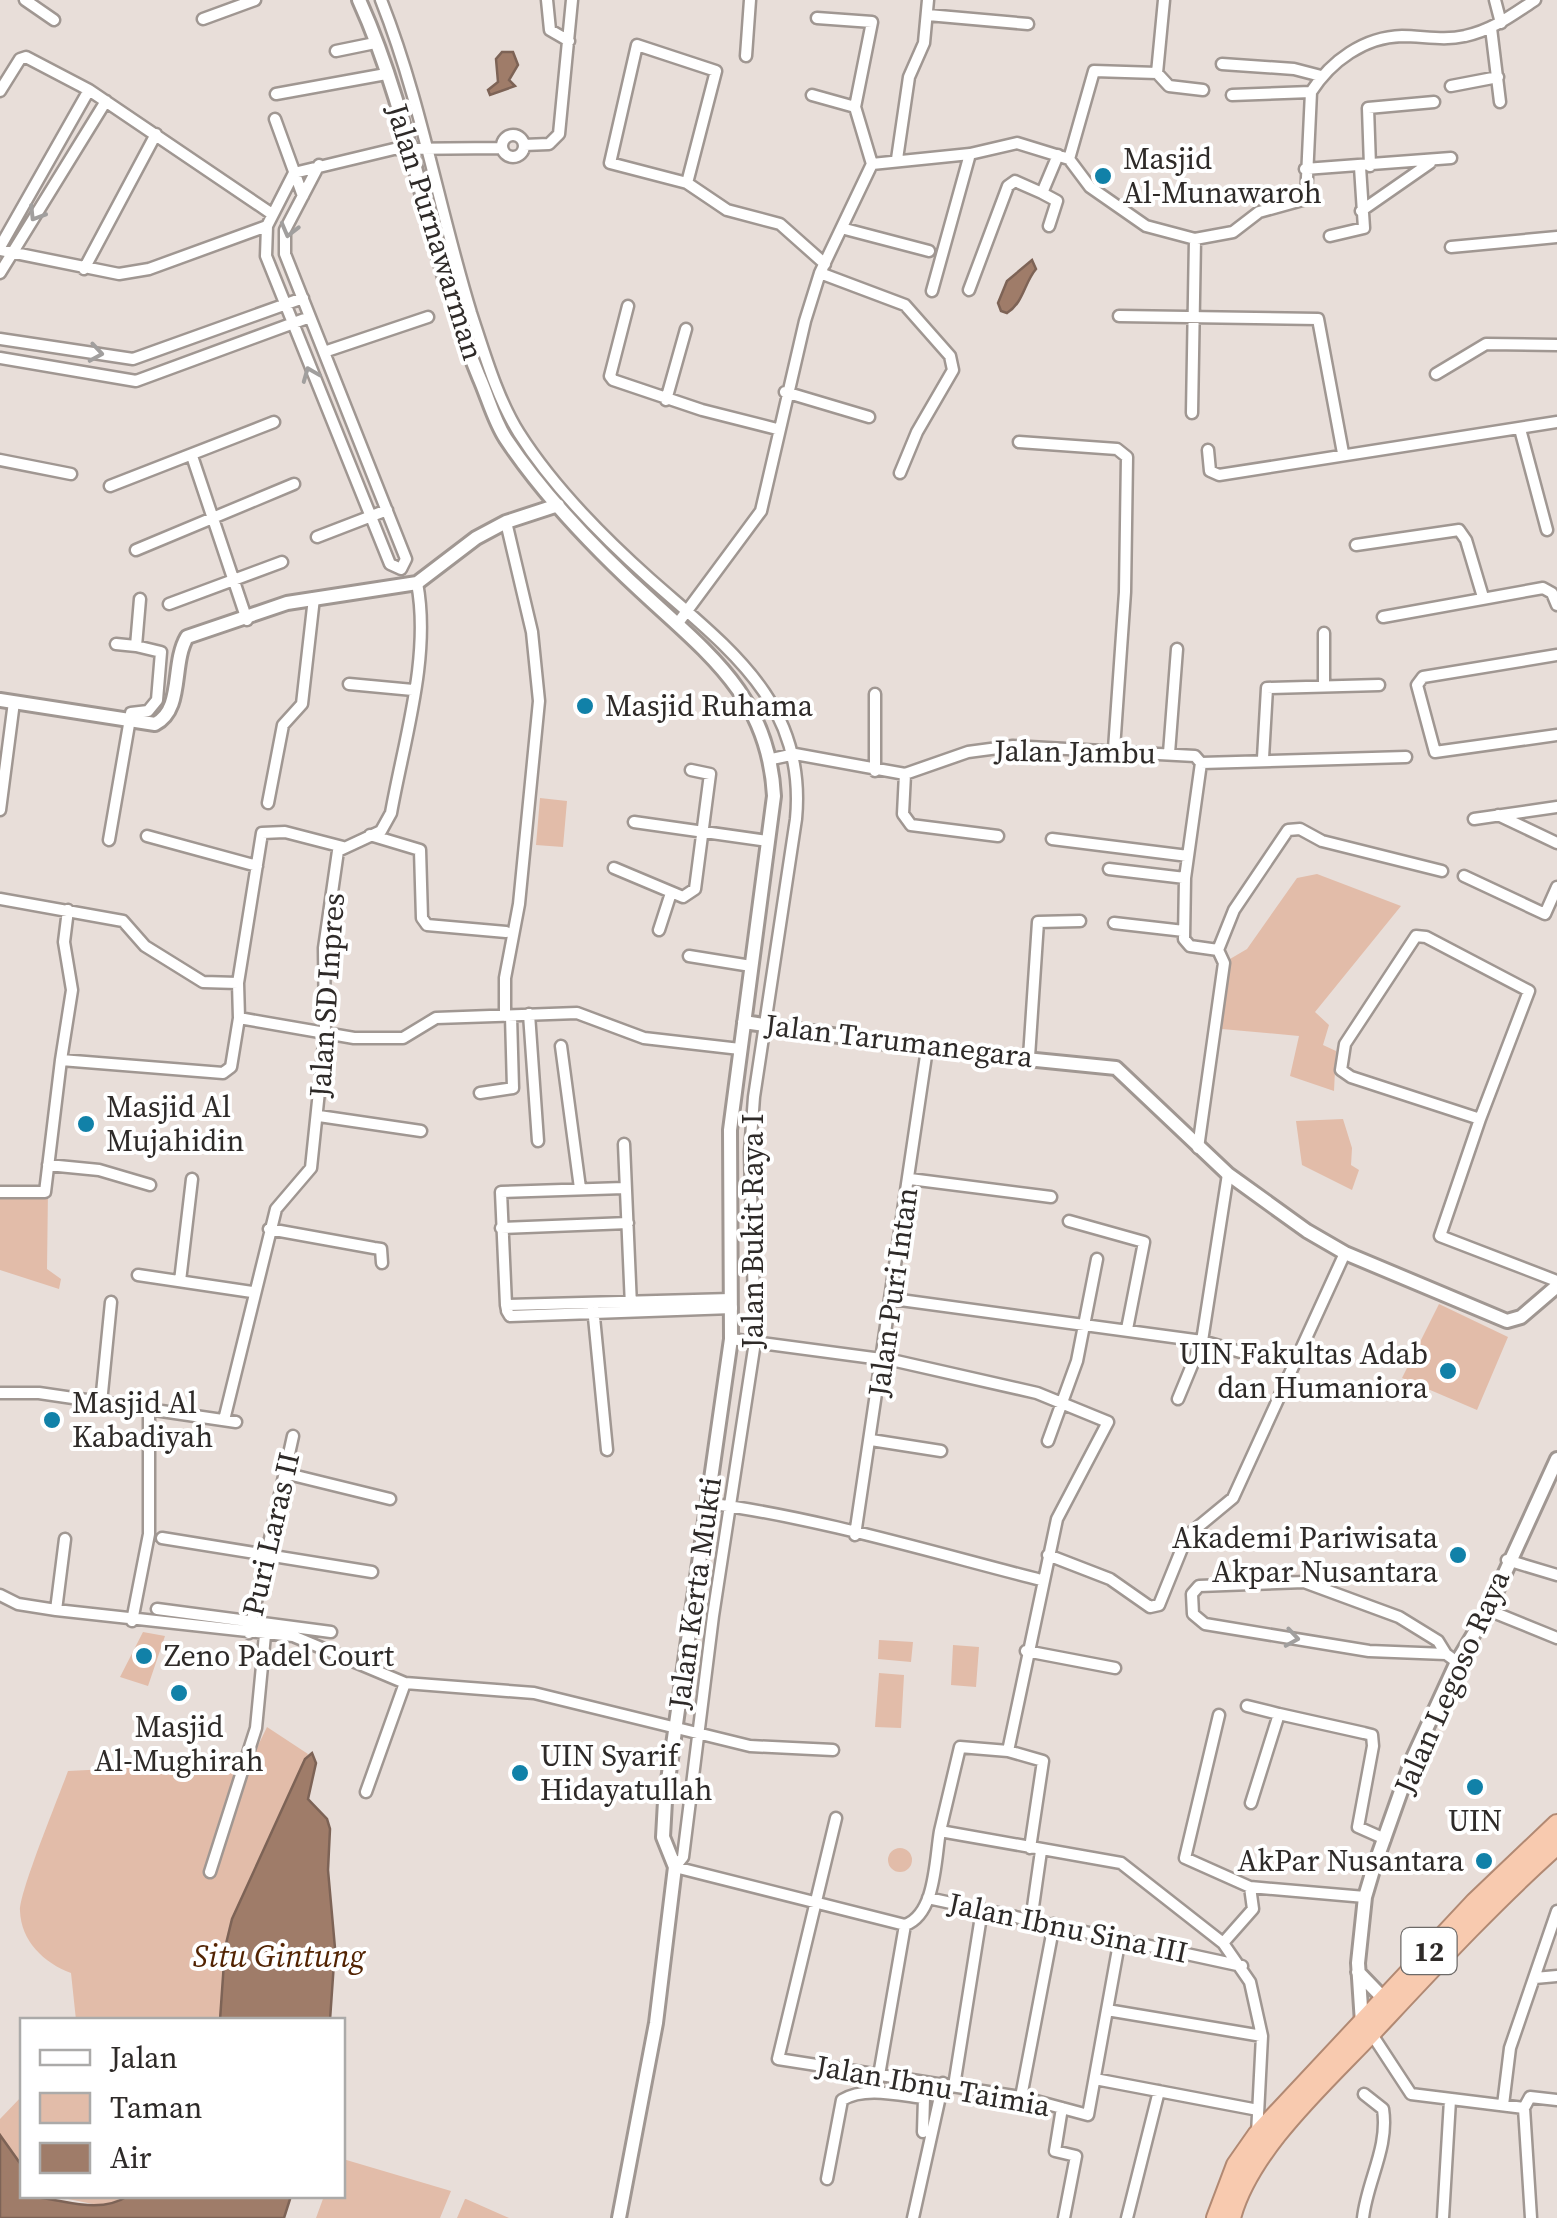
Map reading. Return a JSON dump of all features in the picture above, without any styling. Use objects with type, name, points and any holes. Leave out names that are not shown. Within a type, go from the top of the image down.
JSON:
[{"type":"highway","name":"12","points":[[1232,2218],[1254,2165],[1366,2028],[1384,1998],[1557,1824]]},
{"type":"highway","name":"12","points":[[1216,2218],[1240,2156],[1257,2136],[1557,1845]]},
{"type":"street","points":[[25,0],[54,20]]},
{"type":"street","points":[[204,19],[222,6],[253,0]]},
{"type":"street","name":"Jalan Purnawarman","points":[[359,0],[448,262],[452,308],[504,436],[558,505]]},
{"type":"street","name":"Jalan Bukit Raya I","points":[[381,0],[426,147],[448,262],[518,431],[592,521],[685,616],[733,653],[779,715],[784,756],[799,786],[796,819],[755,1024],[750,1152],[755,1342],[689,1731],[683,1858],[675,1867]]},
{"type":"street","points":[[547,0],[550,30],[569,41]]},
{"type":"street","points":[[320,166],[284,240],[310,318],[406,559],[402,568],[392,568],[290,326],[266,256],[268,226],[294,173],[320,166],[411,147],[502,148],[504,141],[516,136],[524,146],[550,144],[560,134],[572,0]]},
{"type":"street","points":[[746,56],[750,0]]},
{"type":"street","points":[[896,158],[904,102],[924,42],[928,0]]},
{"type":"street","points":[[1164,0],[1157,73],[1168,86],[1202,90]]},
{"type":"street","points":[[1495,0],[1500,102]]},
{"type":"street","points":[[872,164],[896,158],[970,154],[1017,144],[1064,157],[1116,209],[1146,226],[1195,238],[1232,232],[1258,212],[1304,202],[1311,92],[1321,76],[1370,42],[1397,36],[1461,37],[1496,26],[1535,0]]},
{"type":"street","points":[[928,15],[1028,24]]},
{"type":"street","points":[[685,616],[716,566],[761,511],[785,392],[823,269],[845,229],[872,164],[855,107],[872,22],[816,18]]},
{"type":"street","points":[[336,51],[376,42]]},
{"type":"street","points":[[688,183],[716,71],[637,45],[610,163],[688,183],[728,210],[780,224],[823,269],[905,305],[950,356],[953,370],[917,432],[900,473]]},
{"type":"street","points":[[0,91],[22,57],[89,90],[272,214]]},
{"type":"street","points":[[1222,64],[1294,69],[1321,76]]},
{"type":"street","points":[[276,94],[385,72],[402,65]]},
{"type":"street","points":[[1042,193],[1064,157],[1094,70],[1157,73]]},
{"type":"street","points":[[1451,86],[1498,76]]},
{"type":"street","points":[[0,274],[4,250],[89,90]]},
{"type":"street","points":[[1232,95],[1311,92]]},
{"type":"street","points":[[1330,236],[1360,232],[1368,93]]},
{"type":"street","points":[[812,95],[855,107]]},
{"type":"street","points":[[4,250],[65,167],[106,101]]},
{"type":"street","points":[[1368,108],[1434,102]]},
{"type":"street","points":[[275,119],[303,196]]},
{"type":"street","points":[[84,269],[156,134]]},
{"type":"street","points":[[932,291],[970,154]]},
{"type":"street","points":[[51,157],[65,167]]},
{"type":"street","points":[[1305,169],[1451,158]]},
{"type":"street","points":[[1362,211],[1430,162]]},
{"type":"street","points":[[968,290],[1008,186],[1015,181],[1057,200],[1048,226]]},
{"type":"street","points":[[4,250],[118,274],[149,268],[268,226]]},
{"type":"street","points":[[845,229],[929,251]]},
{"type":"street","points":[[1451,246],[1557,237]]},
{"type":"street","points":[[1192,414],[1195,238]]},
{"type":"street","points":[[0,339],[133,359],[303,298]]},
{"type":"street","points":[[628,306],[610,376],[666,400],[777,429]]},
{"type":"street","points":[[1120,316],[1318,318],[1343,453]]},
{"type":"street","points":[[324,352],[428,317]]},
{"type":"street","points":[[0,358],[136,381],[310,318]]},
{"type":"street","points":[[666,400],[686,329]]},
{"type":"street","points":[[1436,374],[1486,344],[1557,345]]},
{"type":"street","points":[[785,392],[869,417]]},
{"type":"street","points":[[110,486],[274,422]]},
{"type":"street","points":[[1208,450],[1210,471],[1218,475],[1557,422]]},
{"type":"street","points":[[1520,429],[1547,530]]},
{"type":"street","points":[[1018,442],[1117,449],[1127,456],[1125,592],[1114,748]]},
{"type":"street","points":[[192,456],[247,620]]},
{"type":"street","points":[[0,460],[71,474]]},
{"type":"street","points":[[136,550],[294,484]]},
{"type":"street","points":[[0,810],[7,701],[155,724],[166,718],[180,648],[187,638],[287,603],[417,583],[463,547],[506,522],[558,505]]},
{"type":"street","name":"Jalan Tarumanegara","points":[[558,505],[685,616],[784,756],[774,796],[751,966],[755,1024],[1124,1072],[1228,1174],[1344,1253],[1507,1321],[1521,1317],[1556,1285]]},
{"type":"street","points":[[317,537],[387,510]]},
{"type":"street","points":[[480,1093],[512,1088],[505,978],[519,904],[539,701],[532,632],[506,522]]},
{"type":"street","points":[[1356,544],[1459,530],[1483,596]]},
{"type":"street","points":[[169,604],[282,562]]},
{"type":"street","points":[[61,1060],[223,1073],[231,1067],[239,1018],[238,983],[262,833],[285,832],[343,847],[381,831],[392,813],[420,639],[417,583]]},
{"type":"street","points":[[1383,616],[1543,588],[1552,593],[1557,605]]},
{"type":"street","points":[[268,804],[284,725],[302,704],[314,598]]},
{"type":"street","points":[[136,646],[140,599]]},
{"type":"street","points":[[1324,632],[1324,685]]},
{"type":"street","points":[[109,840],[131,712],[154,706],[160,672],[160,650],[116,644]]},
{"type":"street","points":[[1168,753],[1176,649]]},
{"type":"street","points":[[1557,655],[1422,677],[1418,685],[1435,752],[1557,735]]},
{"type":"street","points":[[349,684],[413,690]]},
{"type":"street","points":[[1263,758],[1264,691],[1379,685]]},
{"type":"street","points":[[874,694],[876,772]]},
{"type":"street","points":[[759,723],[779,715]]},
{"type":"street","name":"Jalan Jambu","points":[[784,756],[905,774],[968,752],[1013,746],[1114,748],[1195,756],[1201,763]]},
{"type":"street","points":[[1218,950],[1190,946],[1184,930],[1184,878],[1201,763],[1406,756]]},
{"type":"street","points":[[614,868],[683,897],[695,889],[710,774],[690,770]]},
{"type":"street","points":[[905,774],[903,814],[911,825],[998,836]]},
{"type":"street","points":[[1474,819],[1557,807]]},
{"type":"street","points":[[1497,815],[1557,842]]},
{"type":"street","points":[[634,822],[768,842]]},
{"type":"street","points":[[1198,1148],[1224,963],[1218,950],[1234,910],[1288,830],[1300,829],[1322,841],[1442,870]]},
{"type":"street","points":[[370,835],[420,850],[422,918],[427,924],[506,932]]},
{"type":"street","points":[[146,836],[257,866]]},
{"type":"street","points":[[1052,839],[1188,856]]},
{"type":"street","name":"Jalan SD Inpres","points":[[0,1394],[39,1393],[230,1421],[252,1292],[269,1229],[276,1209],[312,1168],[326,1034],[324,948],[338,851],[343,847]]},
{"type":"street","points":[[1109,869],[1184,878]]},
{"type":"street","points":[[1464,876],[1544,914],[1552,905],[1557,888]]},
{"type":"street","points":[[659,930],[671,893]]},
{"type":"street","points":[[0,899],[122,920],[145,946],[203,982],[238,983]]},
{"type":"street","points":[[0,1192],[45,1192],[72,990],[64,942],[68,910]]},
{"type":"street","points":[[1029,1057],[1038,922],[1080,921]]},
{"type":"street","points":[[1114,923],[1184,930]]},
{"type":"street","points":[[1480,1119],[1352,1078],[1341,1070],[1345,1044],[1416,936],[1426,936],[1529,991],[1440,1236],[1556,1285]]},
{"type":"street","points":[[689,956],[751,966]]},
{"type":"street","points":[[239,1018],[326,1034],[402,1038],[436,1018],[577,1012],[644,1038],[740,1049]]},
{"type":"street","points":[[529,1014],[538,1141]]},
{"type":"street","name":"Jalan Kerta Mukti","points":[[619,2218],[656,2023],[675,1867],[663,1837],[689,1731],[706,1507],[731,1339],[730,1130],[740,1049],[755,1024]]},
{"type":"street","points":[[562,1046],[580,1188]]},
{"type":"street","name":"Jalan Puri Intan","points":[[854,1535],[884,1359],[927,1049]]},
{"type":"street","points":[[318,1116],[421,1131]]},
{"type":"street","points":[[624,1144],[631,1308]]},
{"type":"street","points":[[48,1165],[99,1170],[150,1184]]},
{"type":"street","points":[[1178,1399],[1202,1340],[1228,1174]]},
{"type":"street","points":[[910,1178],[1051,1197]]},
{"type":"street","points":[[180,1281],[192,1179]]},
{"type":"street","points":[[624,1188],[506,1188],[499,1196],[510,1316],[593,1308],[732,1304]]},
{"type":"street","points":[[732,1220],[754,1220]]},
{"type":"street","points":[[1069,1221],[1144,1242],[1127,1329]]},
{"type":"street","points":[[501,1228],[628,1223]]},
{"type":"street","points":[[269,1229],[374,1248],[380,1250],[382,1263]]},
{"type":"street","points":[[1048,1554],[1110,1579],[1150,1607],[1158,1605],[1187,1536],[1233,1498],[1344,1253]]},
{"type":"street","points":[[1048,1441],[1085,1323],[1097,1258]]},
{"type":"street","points":[[138,1275],[252,1292]]},
{"type":"street","points":[[893,1298],[1202,1340],[1251,1354]]},
{"type":"street","points":[[101,1402],[111,1302]]},
{"type":"street","points":[[593,1308],[607,1450]]},
{"type":"street","points":[[731,1339],[884,1359],[1062,1402],[1108,1422],[1057,1519],[1008,1750]]},
{"type":"street","points":[[132,1621],[149,1534],[148,1412]]},
{"type":"street","points":[[722,1416],[743,1417]]},
{"type":"street","name":"Puri Laras II","points":[[250,1633],[264,1551],[294,1436]]},
{"type":"street","points":[[871,1440],[941,1451]]},
{"type":"street","name":"Jalan Legoso Raya","points":[[1366,2028],[1358,1972],[1365,1897],[1452,1658],[1488,1610],[1508,1560],[1553,1475],[1557,1459]]},
{"type":"street","points":[[284,1473],[390,1499]]},
{"type":"street","points":[[706,1507],[790,1514],[854,1535],[1042,1580]]},
{"type":"street","points":[[162,1538],[264,1551],[372,1572]]},
{"type":"street","points":[[56,1610],[65,1539]]},
{"type":"street","points":[[1508,1560],[1557,1576]]},
{"type":"street","points":[[1304,1582],[1399,1617],[1438,1641],[1452,1658],[1369,1651],[1205,1624],[1193,1614],[1192,1594],[1199,1586],[1304,1582]]},
{"type":"street","points":[[0,1595],[18,1604],[132,1621],[304,1638],[405,1684],[534,1693],[766,1748],[833,1750]]},
{"type":"street","points":[[156,1609],[331,1632]]},
{"type":"street","points":[[1488,1610],[1557,1638]]},
{"type":"street","points":[[234,1632],[237,1617]]},
{"type":"street","points":[[210,1872],[256,1728],[265,1634]]},
{"type":"street","points":[[1026,1651],[1115,1668]]},
{"type":"street","points":[[366,1792],[405,1684]]},
{"type":"street","points":[[1247,1706],[1372,1736],[1373,1753],[1358,1816],[1364,1832],[1385,1839]]},
{"type":"street","points":[[1219,1714],[1184,1858],[1250,1887],[1365,1897]]},
{"type":"street","points":[[1251,1803],[1279,1714]]},
{"type":"street","points":[[928,1898],[960,1747],[1008,1750],[1044,1761],[1031,1921]]},
{"type":"street","points":[[818,1905],[836,1818]]},
{"type":"street","points":[[940,1831],[1121,1863],[1224,1943],[1242,1966],[1262,2036],[1257,2136]]},
{"type":"street","name":"Jalan Ibnu Sina III","points":[[675,1867],[905,1925],[920,1917],[928,1898],[1242,1966]]},
{"type":"street","points":[[1224,1943],[1253,1909],[1250,1887]]},
{"type":"street","name":"Jalan Ibnu Taimia","points":[[818,1905],[778,2059],[1021,2097],[1088,2115],[1095,2079]]},
{"type":"street","points":[[913,2218],[949,2085],[982,1910]]},
{"type":"street","points":[[1504,2105],[1510,2048],[1557,1911]]},
{"type":"street","points":[[1021,2097],[1054,1924]]},
{"type":"street","points":[[876,2092],[905,1925]]},
{"type":"street","points":[[1120,1938],[1095,2079],[1258,2110]]},
{"type":"street","points":[[1358,1972],[1384,1998]]},
{"type":"street","points":[[1534,1978],[1557,1976]]},
{"type":"street","points":[[1106,2010],[1262,2036]]},
{"type":"street","points":[[1366,2028],[1410,2094],[1524,2108]]},
{"type":"street","points":[[1127,2218],[1159,2091]]},
{"type":"street","points":[[827,2180],[842,2100],[876,2092],[926,2099],[923,2132]]},
{"type":"street","points":[[1363,2218],[1365,2194],[1381,2156],[1384,2122],[1383,2110],[1364,2094]]},
{"type":"street","points":[[1531,2218],[1524,2108],[1530,2097],[1557,2100]]},
{"type":"street","points":[[1442,2218],[1450,2100]]},
{"type":"street","points":[[1062,2108],[1055,2151],[1076,2156],[1064,2218]]},
{"type":"green space","points":[[540,798],[567,801],[563,847],[536,845]]},
{"type":"green space","points":[[1317,874],[1401,906],[1315,1012],[1329,1025],[1323,1045],[1336,1051],[1334,1091],[1290,1076],[1299,1036],[1222,1029],[1230,959],[1247,949],[1297,878]]},
{"type":"green space","points":[[1343,1119],[1352,1148],[1351,1165],[1359,1170],[1352,1190],[1302,1165],[1296,1121]]},
{"type":"green space","points":[[0,1186],[48,1190],[47,1269],[61,1279],[59,1289],[0,1270]]},
{"type":"green space","points":[[1439,1304],[1508,1337],[1477,1410],[1402,1378]]},
{"type":"green space","name":"Zeno Padel Court","points":[[143,1632],[165,1636],[148,1686],[120,1677]]},
{"type":"green space","points":[[879,1640],[913,1642],[911,1662],[878,1659]]},
{"type":"green space","points":[[953,1645],[979,1647],[976,1687],[951,1685]]},
{"type":"green space","points":[[879,1673],[904,1675],[901,1728],[875,1727]]},
{"type":"green space","points":[[267,1727],[308,1754],[240,1900],[220,2018],[76,2018],[71,1973],[36,1950],[25,1932],[20,1911],[32,1865],[68,1771],[250,1762]]},
{"type":"green space","points":[[900,1848],[912,1860],[900,1872],[888,1860]]},
{"type":"green space","points":[[20,2098],[20,2163],[0,2135],[0,2119]]},
{"type":"green space","points":[[345,2160],[451,2191],[440,2218],[316,2218],[323,2198],[345,2198]]},
{"type":"green space","points":[[63,2198],[123,2198],[103,2206]]},
{"type":"green space","points":[[466,2199],[509,2218],[457,2218]]},
{"type":"water","points":[[502,52],[513,52],[518,65],[509,80],[515,86],[490,95],[488,90],[498,82],[496,59]]},
{"type":"water","points":[[1032,260],[1036,269],[1020,298],[1013,309],[1001,311],[998,303],[1007,281]]},
{"type":"water","name":"Situ Gintung","points":[[312,1753],[316,1763],[308,1799],[327,1819],[330,1829],[328,1870],[335,1948],[330,2018],[220,2018],[225,1948],[232,1919],[305,1759]]},
{"type":"water","points":[[0,2135],[20,2163],[20,2198],[103,2205],[124,2198],[290,2198],[284,2218],[0,2218]]},
{"type":"place","name":"Masjid Al-Munawaroh","points":[[1103,176]]},
{"type":"place","name":"Masjid Ruhama","points":[[585,706]]},
{"type":"place","name":"Masjid Al Mujahidin","points":[[86,1124]]},
{"type":"place","name":"UIN Fakultas Adab dan Humaniora","points":[[1448,1371]]},
{"type":"place","name":"Masjid Al Kabadiyah","points":[[52,1420]]},
{"type":"place","name":"Akademi Pariwisata Akpar Nusantara","points":[[1458,1555]]},
{"type":"place","name":"Zeno Padel Court","points":[[144,1656]]},
{"type":"place","name":"Masjid Al-Mughirah","points":[[179,1693]]},
{"type":"place","name":"UIN Syarif Hidayatullah","points":[[520,1773]]},
{"type":"place","name":"UIN","points":[[1475,1787]]},
{"type":"place","name":"AkPar Nusantara","points":[[1484,1861]]}]
